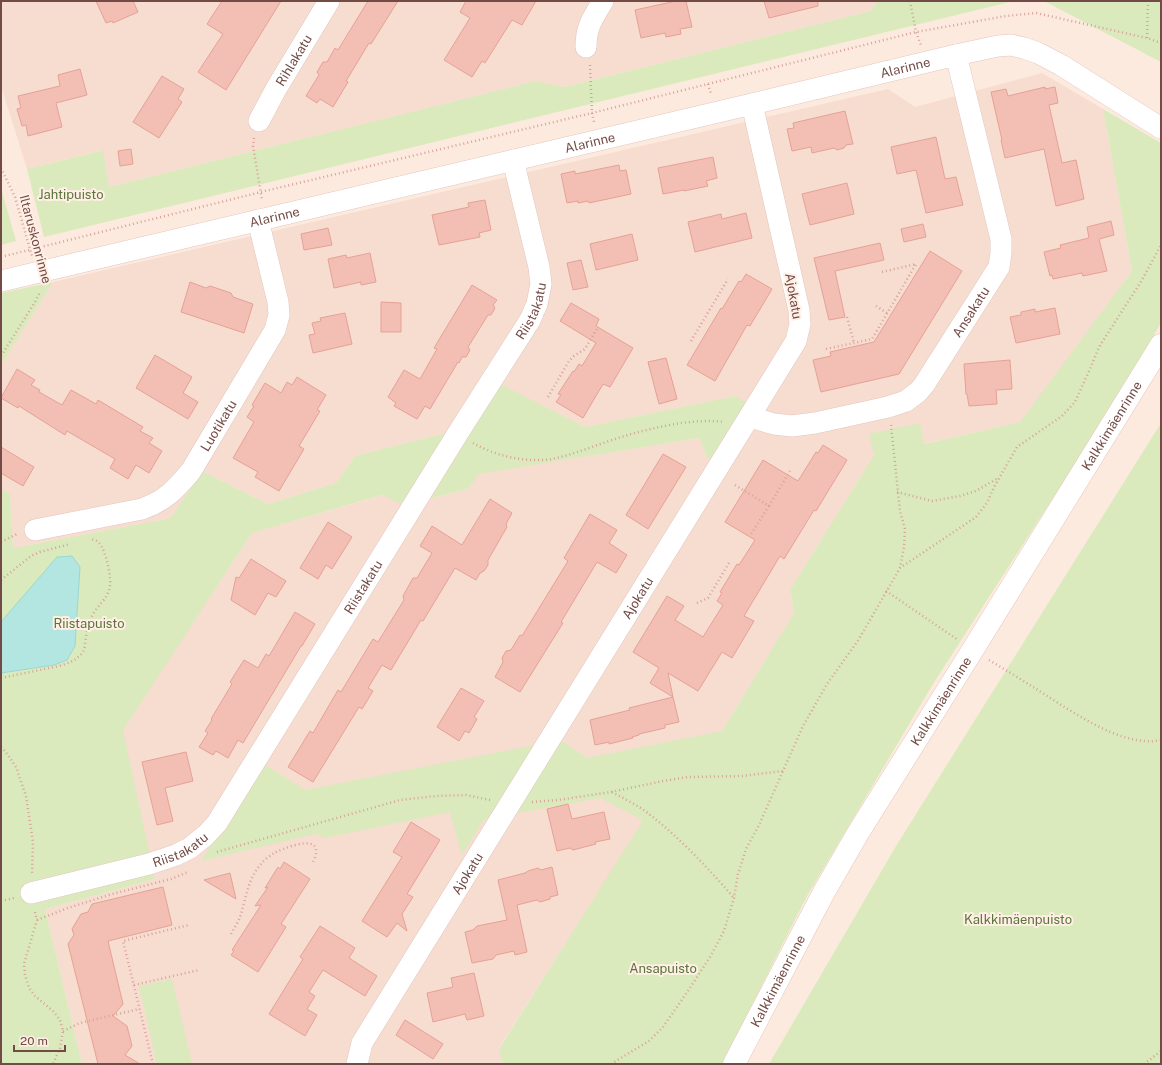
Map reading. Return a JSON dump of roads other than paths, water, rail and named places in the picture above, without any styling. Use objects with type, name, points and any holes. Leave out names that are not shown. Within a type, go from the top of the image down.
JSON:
[{"type":"street","name":"Rihlakatu","points":[[259,121],[276,89],[329,1]]},
{"type":"street","points":[[586,47],[586,34],[591,21],[603,1]]},
{"type":"street","name":"Alarinne","points":[[1,281],[752,104],[956,54],[998,46],[1024,48],[1038,53],[1061,65],[1161,128]]},
{"type":"street","name":"Ansakatu","points":[[746,422],[792,426],[888,407],[906,400],[918,392],[924,385],[999,267],[1001,238],[956,54]]},
{"type":"street","name":"Ajokatu","points":[[357,1064],[362,1043],[796,341],[800,324],[799,310],[752,104]]},
{"type":"street","name":"Riistakatu","points":[[31,893],[149,864],[176,855],[190,848],[210,831],[222,816],[458,433],[530,320],[538,304],[541,284],[539,267],[513,160]]},
{"type":"street","name":"Luotikatu","points":[[35,530],[149,506],[169,494],[180,484],[190,471],[275,330],[279,315],[278,302],[262,219]]},
{"type":"street","name":"Kalkkimäenrinne","points":[[734,1064],[820,898],[854,840],[1161,345]]},
{"type":"water","points":[[72,556],[80,567],[75,646],[67,660],[54,665],[1,673],[1,622],[57,557]]},
{"type":"park label","name":"Jahtipuisto","points":[[71,194]]},
{"type":"park label","name":"Riistapuisto","points":[[89,623]]},
{"type":"park label","name":"Kalkkimäenpuisto","points":[[1018,919]]},
{"type":"park label","name":"Ansapuisto","points":[[663,968]]}]
